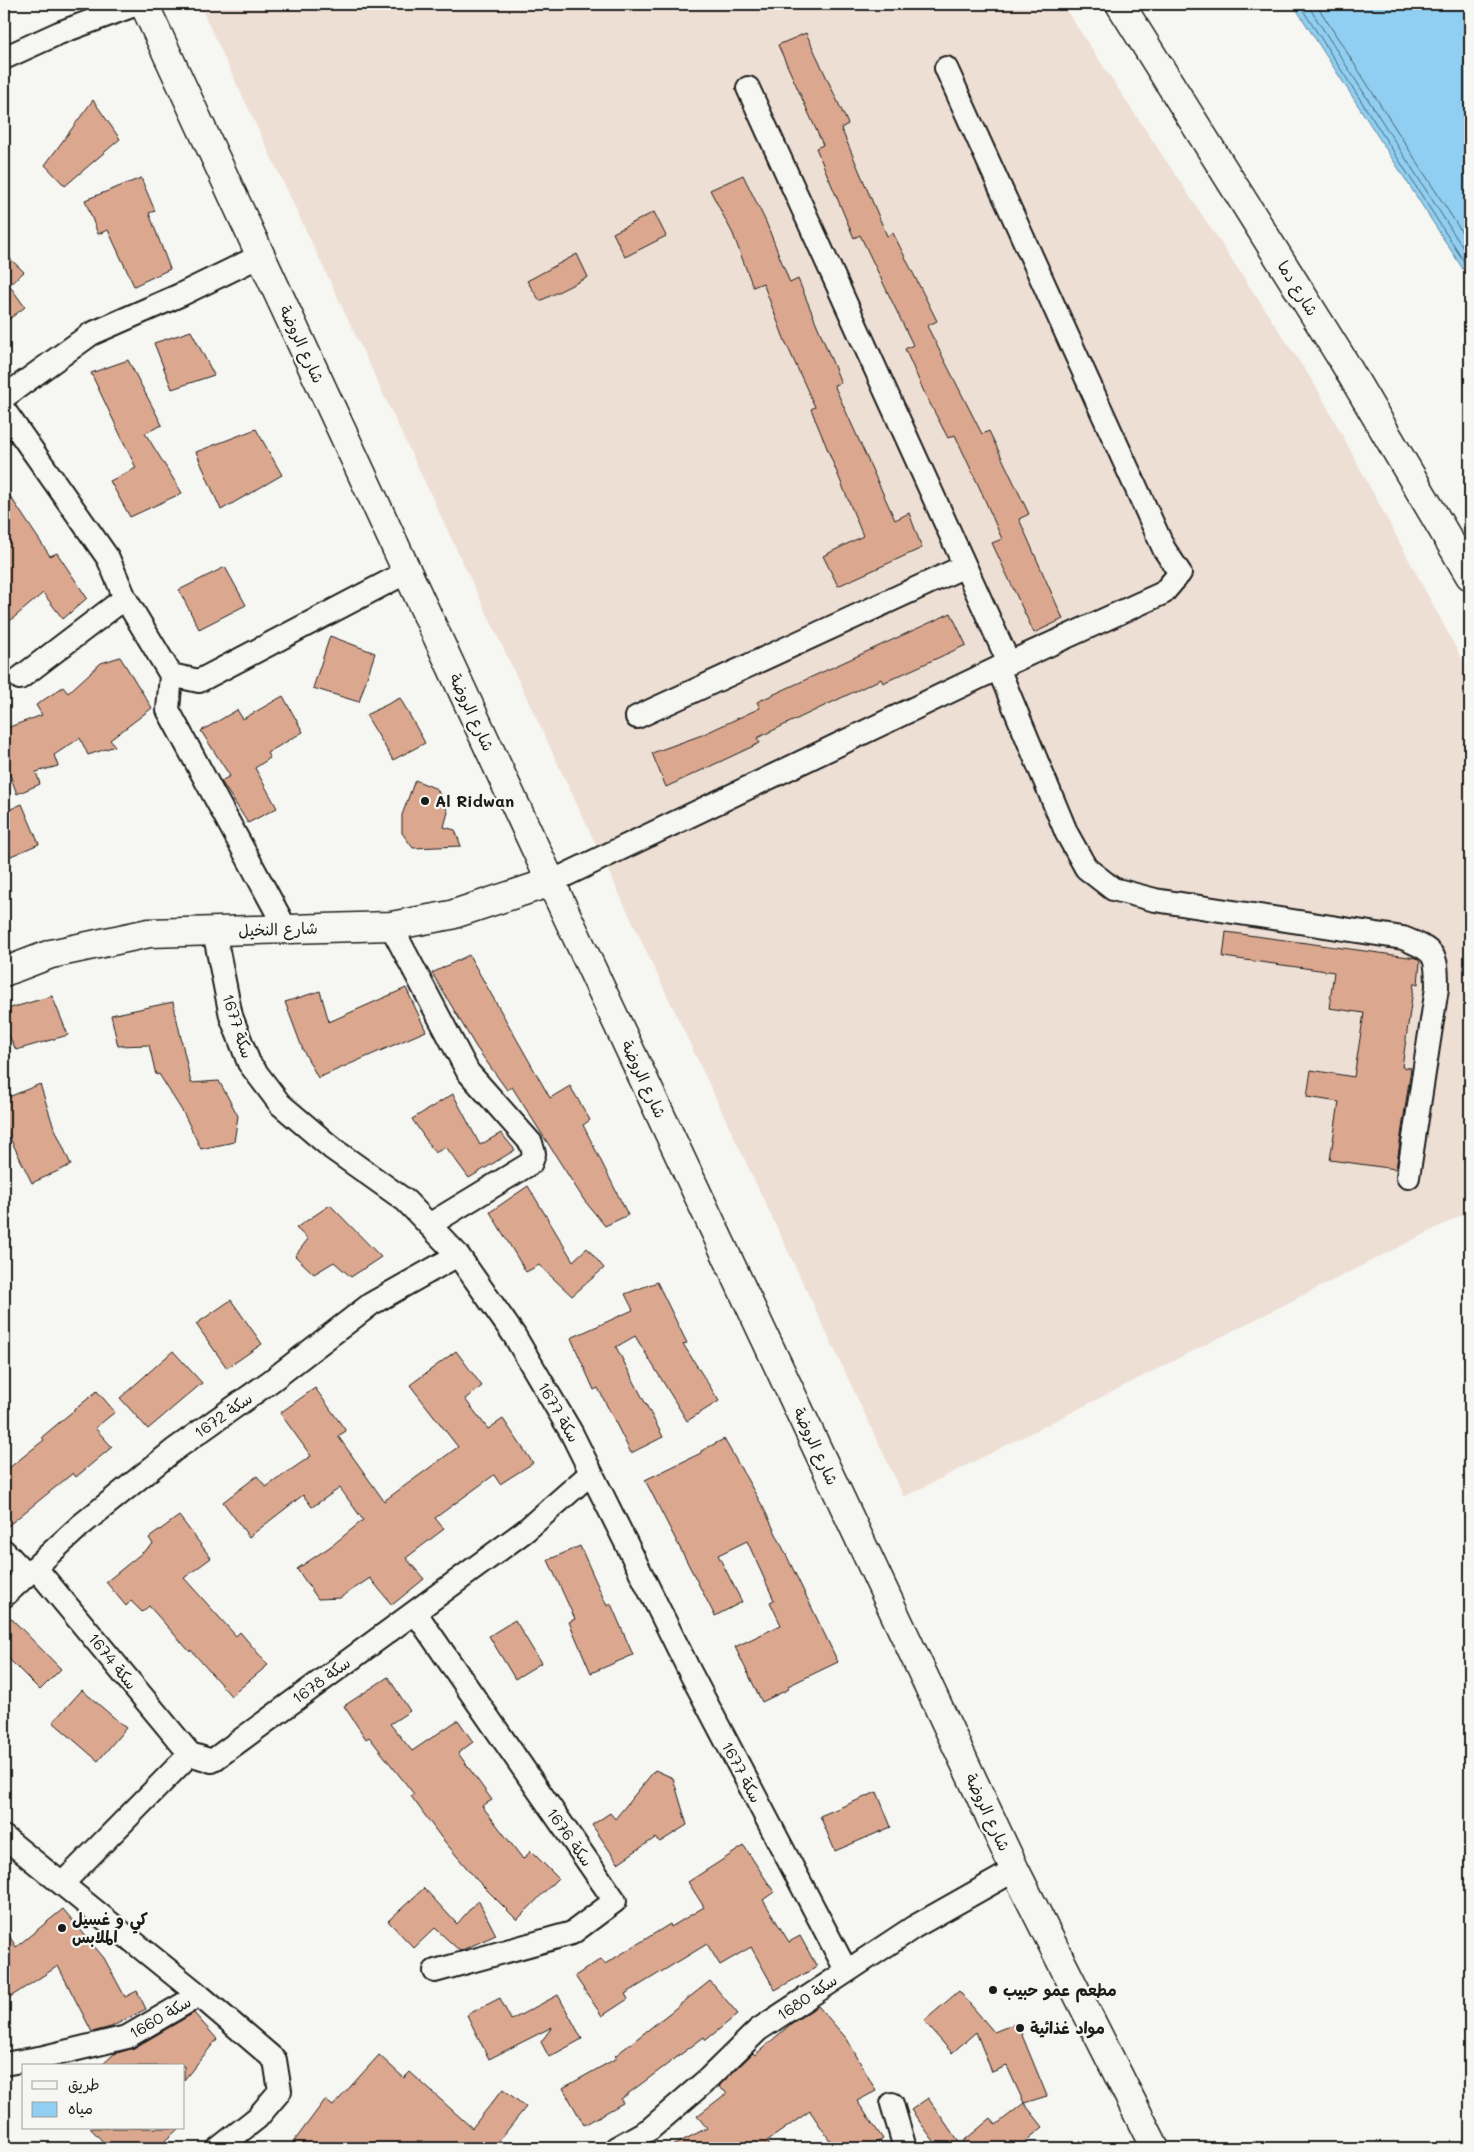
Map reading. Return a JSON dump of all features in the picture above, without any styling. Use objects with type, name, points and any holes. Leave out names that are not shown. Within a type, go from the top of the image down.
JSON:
[{"type":"main road","name":"شارع الروضة","points":[[144,4],[551,882],[1014,1870],[1155,2148]]},
{"type":"main road","name":"شارع دما","points":[[1120,4],[1344,362],[1470,576]]},
{"type":"main road","name":"شارع النخيل","points":[[4,972],[51,954],[149,933],[392,926],[452,915],[551,882]]},
{"type":"street","points":[[4,58],[59,33],[137,4]]},
{"type":"street","points":[[551,882],[1004,665],[1163,592],[1180,573],[1164,548],[946,68]]},
{"type":"street","points":[[748,88],[965,566],[1067,834],[1086,868],[1113,889],[1154,900],[1403,938],[1429,949],[1437,964],[1437,988],[1408,1177]]},
{"type":"street","points":[[4,397],[91,334],[180,295],[260,256]]},
{"type":"street","points":[[4,410],[108,558],[125,598],[171,675],[168,710],[286,929]]},
{"type":"street","points":[[636,717],[965,566]]},
{"type":"street","points":[[171,675],[198,681],[408,572]]},
{"type":"street","points":[[20,678],[125,598]]},
{"type":"street","points":[[392,926],[468,1072],[531,1143],[534,1154],[531,1163],[428,1225]]},
{"type":"street","name":"سكة 1677","points":[[214,931],[231,1016],[249,1063],[280,1104],[333,1149],[406,1201],[458,1255],[514,1335],[571,1432],[690,1672],[807,1898],[842,1961]]},
{"type":"street","name":"سكة 1672","points":[[4,1596],[81,1525],[174,1450],[271,1381],[371,1304],[458,1255]]},
{"type":"street","name":"سكة 1678","points":[[190,1754],[212,1761],[526,1531],[591,1473]]},
{"type":"street","name":"سكة 1674","points":[[4,1552],[31,1571],[190,1754]]},
{"type":"street","name":"سكة 1676","points":[[415,1612],[614,1901],[572,1933],[436,1970]]},
{"type":"street","points":[[62,1884],[190,1754]]},
{"type":"street","points":[[4,1837],[199,1995],[274,2060],[280,2091],[231,2144]]},
{"type":"street","name":"سكة 1680","points":[[616,2148],[650,2129],[709,2078],[758,2030],[842,1961],[914,1927],[1014,1870]]},
{"type":"street","name":"سكة 1660","points":[[4,2064],[44,2057],[127,2037],[199,1995]]},
{"type":"street","points":[[892,2104],[906,2148]]},
{"type":"shaded area","points":[[199,4],[1062,4],[1317,388],[1470,674],[1470,1211],[904,1497]]},
{"type":"water","points":[[1293,4],[1470,4],[1470,280]]},
{"type":"building","points":[[806,33],[848,124],[841,128],[887,236],[893,233],[937,321],[927,326],[982,434],[989,431],[1029,514],[1019,519],[1063,619],[1034,633],[992,543],[1002,539],[981,491],[955,435],[948,438],[925,394],[905,349],[913,345],[860,235],[854,238],[816,148],[823,145],[778,45]]},
{"type":"building","points":[[93,100],[120,139],[65,186],[45,165]]},
{"type":"building","points":[[743,175],[766,222],[790,283],[798,279],[841,383],[834,385],[895,520],[909,513],[922,548],[838,586],[823,556],[863,536],[811,409],[815,407],[785,341],[763,283],[753,287],[733,234],[710,190]]},
{"type":"building","points":[[141,178],[155,211],[149,213],[170,269],[134,286],[108,230],[98,234],[85,200]]},
{"type":"building","points":[[654,212],[666,236],[625,257],[613,233]]},
{"type":"building","points":[[4,253],[24,272],[9,285],[25,307],[4,323]]},
{"type":"building","points":[[577,254],[588,277],[540,301],[527,281]]},
{"type":"building","points":[[191,331],[214,375],[172,389],[154,343]]},
{"type":"building","points":[[128,360],[162,425],[145,433],[182,493],[130,517],[110,481],[136,468],[91,373]]},
{"type":"building","points":[[256,429],[282,475],[221,510],[196,452]]},
{"type":"building","points":[[4,487],[50,556],[57,553],[87,598],[63,619],[43,593],[4,626]]},
{"type":"building","points":[[225,567],[246,605],[199,629],[179,590]]},
{"type":"building","points":[[951,613],[966,645],[883,683],[881,679],[757,738],[760,743],[666,787],[652,753],[702,735],[760,708],[757,702]]},
{"type":"building","points":[[330,636],[375,653],[359,702],[313,688]]},
{"type":"building","points":[[120,657],[152,708],[110,740],[115,746],[88,755],[80,738],[54,755],[58,766],[36,772],[40,784],[17,794],[4,759],[4,729],[42,715],[36,705],[63,687],[68,693],[101,663]]},
{"type":"building","points":[[283,696],[303,732],[267,753],[270,758],[255,768],[277,808],[248,823],[221,781],[230,776],[201,731],[237,710],[243,719]]},
{"type":"building","points":[[400,698],[425,743],[393,760],[366,715]]},
{"type":"building","points":[[415,780],[437,789],[448,812],[444,827],[455,830],[461,846],[413,848],[402,833],[402,815]]},
{"type":"building","points":[[22,804],[39,844],[4,859],[4,812]]},
{"type":"building","points":[[1226,932],[1416,958],[1420,962],[1418,984],[1414,983],[1402,1067],[1411,1068],[1396,1169],[1330,1160],[1339,1102],[1307,1097],[1311,1070],[1354,1077],[1364,1013],[1329,1008],[1334,972],[1223,957]]},
{"type":"building","points":[[469,955],[550,1098],[570,1086],[590,1120],[583,1125],[628,1215],[605,1226],[584,1200],[512,1087],[507,1090],[476,1047],[432,973]]},
{"type":"building","points":[[406,988],[426,1031],[318,1078],[303,1050],[285,1002],[320,991],[329,1022]]},
{"type":"building","points":[[52,996],[68,1035],[16,1050],[4,1026],[4,1010]]},
{"type":"building","points":[[173,1002],[191,1083],[219,1081],[238,1116],[234,1142],[201,1149],[184,1114],[159,1074],[156,1075],[149,1045],[118,1046],[111,1015]]},
{"type":"building","points":[[40,1084],[52,1122],[71,1165],[32,1183],[4,1126],[4,1099]]},
{"type":"building","points":[[453,1094],[480,1145],[501,1133],[515,1150],[469,1178],[446,1147],[435,1153],[412,1119]]},
{"type":"building","points":[[528,1186],[573,1261],[587,1248],[604,1268],[572,1296],[539,1265],[526,1272],[490,1212]]},
{"type":"building","points":[[330,1205],[381,1257],[351,1277],[334,1262],[314,1274],[295,1256],[308,1239],[296,1228]]},
{"type":"building","points":[[657,1282],[687,1343],[683,1344],[719,1401],[687,1421],[635,1336],[616,1347],[663,1437],[631,1453],[598,1388],[594,1390],[571,1338],[633,1310],[625,1294]]},
{"type":"building","points":[[231,1300],[262,1344],[227,1368],[196,1324]]},
{"type":"building","points":[[173,1351],[202,1383],[148,1429],[120,1398]]},
{"type":"building","points":[[456,1351],[482,1386],[465,1399],[488,1429],[503,1419],[533,1463],[500,1484],[494,1475],[435,1518],[444,1529],[406,1558],[424,1579],[392,1605],[370,1578],[340,1598],[318,1599],[297,1569],[334,1544],[363,1520],[340,1488],[312,1507],[303,1495],[249,1537],[223,1502],[257,1476],[266,1487],[311,1456],[280,1413],[315,1388],[346,1431],[338,1436],[384,1501],[458,1447],[410,1385]]},
{"type":"building","points":[[97,1391],[115,1412],[95,1428],[112,1447],[76,1477],[73,1473],[4,1529],[4,1472],[44,1440],[42,1437]]},
{"type":"building","points":[[724,1439],[763,1507],[838,1662],[788,1686],[789,1689],[762,1702],[735,1647],[781,1625],[770,1602],[774,1600],[747,1541],[718,1555],[742,1602],[715,1616],[645,1480],[701,1453],[701,1451]]},
{"type":"building","points":[[179,1516],[211,1558],[184,1578],[236,1636],[240,1632],[268,1665],[231,1696],[149,1606],[142,1612],[131,1601],[126,1606],[106,1582],[153,1544],[149,1538]]},
{"type":"building","points":[[580,1546],[607,1606],[611,1604],[633,1655],[591,1673],[569,1622],[575,1619],[548,1560]]},
{"type":"building","points":[[4,1611],[61,1669],[40,1690],[4,1654]]},
{"type":"building","points":[[515,1620],[541,1663],[515,1679],[489,1636]]},
{"type":"building","points":[[388,1677],[410,1711],[390,1724],[412,1751],[458,1720],[473,1742],[458,1753],[492,1800],[482,1806],[523,1859],[531,1851],[558,1878],[517,1920],[476,1879],[440,1836],[411,1796],[414,1794],[369,1737],[366,1739],[344,1706]]},
{"type":"building","points":[[82,1690],[126,1728],[98,1761],[53,1722]]},
{"type":"building","points":[[655,1770],[673,1778],[687,1825],[660,1842],[655,1838],[618,1863],[592,1825],[610,1813],[615,1819]]},
{"type":"building","points":[[877,1792],[891,1827],[835,1851],[820,1816]]},
{"type":"building","points":[[744,1846],[774,1892],[763,1900],[789,1942],[800,1936],[817,1967],[775,1990],[751,1947],[720,1965],[707,1944],[625,1994],[628,1999],[602,2016],[575,1976],[601,1959],[605,1964],[670,1924],[671,1927],[704,1907],[688,1882]]},
{"type":"building","points":[[424,1888],[457,1924],[478,1900],[496,1935],[460,1951],[435,1928],[414,1948],[388,1921]]},
{"type":"building","points":[[63,1909],[104,1958],[125,1997],[137,1991],[146,2009],[111,2027],[92,2032],[58,1966],[4,2001],[4,1927],[16,1947]]},
{"type":"building","points":[[710,1981],[738,2014],[706,2040],[704,2037],[621,2099],[623,2103],[584,2125],[563,2088],[617,2058],[615,2056]]},
{"type":"building","points":[[959,1991],[994,2032],[1017,2023],[1047,2096],[1024,2103],[1007,2066],[992,2072],[976,2032],[952,2053],[924,2021]]},
{"type":"building","points":[[558,1995],[582,2039],[549,2057],[541,2042],[552,2027],[489,2059],[467,2015],[500,1998],[511,2020]]},
{"type":"building","points":[[818,2006],[847,2039],[876,2091],[857,2101],[883,2139],[869,2148],[835,2148],[810,2111],[767,2141],[771,2148],[668,2148],[707,2128],[697,2116],[727,2093],[719,2087],[721,2084],[753,2053],[755,2055],[792,2023]]},
{"type":"building","points":[[194,2013],[217,2039],[185,2079],[185,2064],[103,2064],[114,2054],[134,2048]]},
{"type":"building","points":[[379,2055],[404,2078],[410,2072],[472,2128],[503,2089],[526,2107],[493,2148],[289,2148],[325,2100],[333,2106]]},
{"type":"building","points":[[928,2098],[960,2144],[991,2118],[996,2125],[1024,2103],[1043,2127],[1017,2148],[939,2148],[911,2110]]},
{"type":"building","points":[[92,2130],[177,2130],[157,2148],[109,2148]]},
{"type":"place","name":"Al Ridwan","points":[[425,801]]},
{"type":"place","name":"كي و غسيل الملابس","points":[[62,1928]]},
{"type":"place","name":"مطعم عمو حبيب","points":[[993,1990]]},
{"type":"place","name":"مواد غذائية","points":[[1020,2028]]}]
